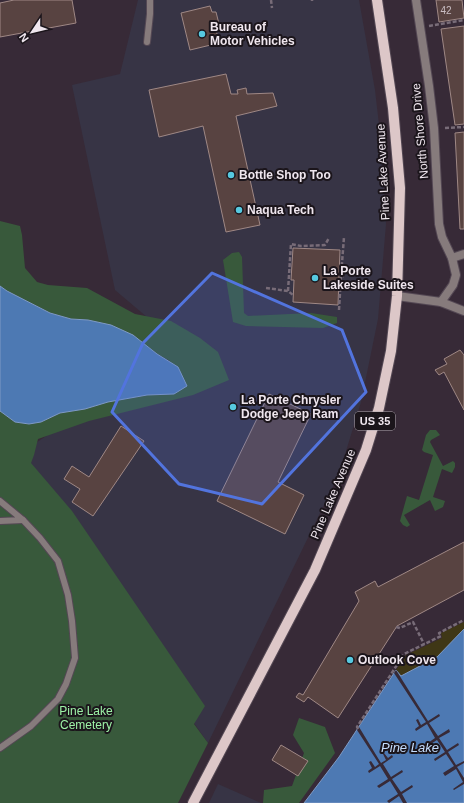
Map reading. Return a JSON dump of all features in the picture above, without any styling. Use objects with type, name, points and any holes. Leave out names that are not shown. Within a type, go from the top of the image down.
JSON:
[{"type":"main road","name":"Pine Lake Avenue","points":[[193,803],[315,570],[366,450],[379,408],[391,351],[397,296],[400,188],[393,108],[377,0]]},
{"type":"street","name":"North Shore Drive","points":[[416,0],[434,128],[439,224],[442,237],[452,258],[456,275],[453,285],[441,302]]},
{"type":"street","points":[[452,258],[464,254]]},
{"type":"street","points":[[397,296],[441,302],[464,311]]},
{"type":"lane","points":[[147,42],[150,0]]},
{"type":"lane","points":[[0,501],[23,520],[40,538],[58,561],[68,595],[75,658],[66,684],[58,699],[31,726],[0,748]]},
{"type":"lane","points":[[0,521],[23,520]]},
{"type":"path","points":[[271,0],[272,8]]},
{"type":"path","points":[[421,27],[464,20]]},
{"type":"path","points":[[434,128],[464,127]]},
{"type":"path","points":[[339,310],[344,237]]},
{"type":"path","points":[[288,291],[291,244],[301,247],[325,245],[329,238]]},
{"type":"path","points":[[266,288],[288,291],[293,294]]},
{"type":"path","points":[[358,729],[357,727],[404,654],[441,636],[439,633],[464,620]]},
{"type":"path","points":[[396,627],[400,628],[413,622],[424,644]]},
{"type":"highlighted area","points":[[212,273],[342,330],[366,392],[262,504],[179,484],[112,412],[143,343]]},
{"type":"shaded area","points":[[138,0],[359,0],[375,90],[382,151],[386,224],[378,319],[361,402],[339,474],[208,743],[10,460],[180,345],[115,290],[72,85],[120,74]]},
{"type":"shaded area","points":[[218,784],[261,803],[209,803]]},
{"type":"green space","name":"Pine Lake Cemetery","points":[[0,221],[20,226],[25,268],[37,282],[48,285],[87,288],[135,314],[171,321],[200,338],[218,352],[229,380],[193,395],[89,421],[38,439],[31,463],[72,511],[205,706],[194,724],[208,743],[178,803],[0,803],[0,411],[15,422],[29,424],[41,422],[60,413],[85,409],[108,402],[147,395],[174,394],[170,361],[157,354],[133,335],[88,320],[71,319],[50,313],[0,286]]},
{"type":"green space","points":[[239,252],[242,257],[244,313],[248,316],[311,313],[337,317],[337,323],[323,328],[246,326],[233,322],[223,260],[232,253]]},
{"type":"green space","points":[[430,430],[436,430],[440,435],[430,442],[443,466],[453,461],[455,463],[455,467],[452,473],[442,469],[433,497],[445,501],[443,507],[435,511],[430,500],[404,515],[410,525],[407,527],[400,521],[407,496],[419,500],[433,455],[422,450],[426,435]]},
{"type":"green space","points":[[299,718],[325,727],[335,753],[299,803],[263,803],[264,790],[292,786],[304,753],[293,735]]},
{"type":"sand","points":[[464,622],[464,629],[438,657],[401,676],[396,670],[406,655],[442,638],[441,633]]},
{"type":"water","points":[[0,286],[50,313],[71,319],[88,320],[111,325],[133,335],[157,354],[178,367],[187,386],[174,394],[147,395],[108,402],[85,409],[60,413],[41,422],[29,424],[15,422],[0,411]]},
{"type":"water","name":"Pine Lake","points":[[464,629],[464,803],[304,803],[339,757],[396,670],[401,676],[437,657]]},
{"type":"pier","points":[[396,670],[428,721],[439,714],[440,716],[429,723],[438,736],[449,729],[450,732],[439,738],[447,750],[458,743],[459,745],[448,752],[456,765],[464,761],[464,763],[457,767],[464,778],[464,784],[454,790],[453,789],[463,782],[456,769],[445,776],[443,773],[454,766],[446,754],[435,761],[434,759],[445,752],[437,740],[426,747],[425,745],[435,738],[427,724],[416,731],[415,729],[419,726],[416,720],[418,719],[421,725],[426,722],[394,673]]},
{"type":"pier","points":[[359,727],[381,763],[386,760],[383,754],[384,753],[388,758],[392,755],[393,757],[383,764],[391,777],[402,770],[403,772],[392,779],[401,792],[412,785],[413,787],[402,794],[407,803],[403,803],[399,796],[389,803],[387,801],[398,794],[390,781],[379,788],[377,786],[388,779],[380,766],[369,773],[368,771],[372,768],[369,762],[371,761],[375,767],[379,764],[357,730]]},
{"type":"building","points":[[14,0],[72,0],[76,23],[0,37],[0,3]]},
{"type":"building","points":[[436,0],[462,0],[464,18],[439,22]]},
{"type":"building","name":"Bureau of Motor Vehicles","points":[[210,6],[212,12],[216,12],[219,24],[215,25],[219,43],[190,50],[181,13]]},
{"type":"building","points":[[464,26],[464,124],[455,125],[441,29]]},
{"type":"building","points":[[226,74],[231,94],[238,94],[237,90],[246,88],[247,94],[273,93],[277,106],[236,116],[260,225],[226,232],[203,126],[159,137],[149,90]]},
{"type":"building","points":[[464,132],[464,229],[460,229],[455,133]]},
{"type":"building","name":"La Porte Lakeside Suites","points":[[293,248],[340,250],[338,305],[293,302],[294,280],[291,280]]},
{"type":"building","points":[[460,350],[464,355],[464,410],[444,372],[439,375],[435,370],[447,364],[444,359]]},
{"type":"building","points":[[269,394],[311,414],[278,482],[304,495],[285,534],[217,501]]},
{"type":"building","points":[[121,426],[144,441],[93,516],[72,502],[80,489],[64,479],[72,466],[89,477]]},
{"type":"building","name":"Outlook Cove","points":[[464,542],[464,590],[397,626],[338,718],[308,697],[304,702],[296,697],[299,693],[303,695],[359,601],[355,592],[375,581],[378,587]]},
{"type":"building","points":[[281,745],[308,761],[298,776],[272,760]]},
{"type":"place","name":"Bureau of Motor Vehicles","points":[[202,34]]},
{"type":"place","name":"Bottle Shop Too","points":[[231,175]]},
{"type":"place","name":"Naqua Tech","points":[[239,210]]},
{"type":"place","name":"La Porte Lakeside Suites","points":[[315,278]]},
{"type":"place","name":"La Porte Chrysler Dodge Jeep Ram","points":[[233,407]]},
{"type":"place","name":"Outlook Cove","points":[[350,660]]}]
